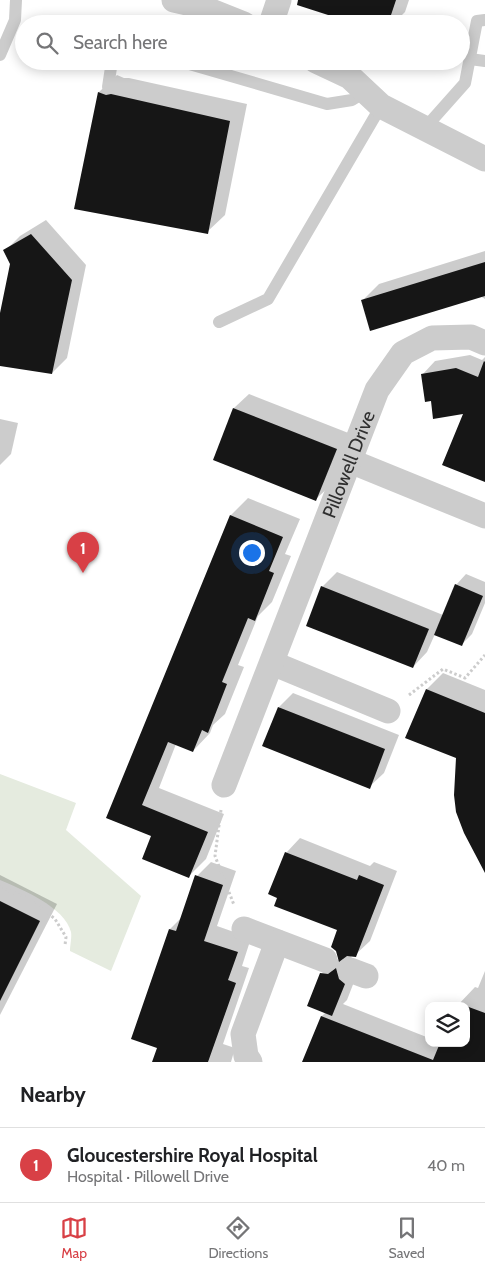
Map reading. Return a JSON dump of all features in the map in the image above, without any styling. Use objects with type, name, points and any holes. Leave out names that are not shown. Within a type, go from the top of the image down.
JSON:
[{"type":"street","points":[[174,0],[220,15]]},
{"type":"street","points":[[274,15],[279,0]]},
{"type":"street","points":[[335,70],[350,77],[381,104],[485,159]]},
{"type":"street","name":"Pillowell Drive","points":[[224,785],[378,390],[403,353],[432,338],[471,337],[485,342]]},
{"type":"street","points":[[350,461],[485,516]]},
{"type":"street","points":[[272,663],[388,711]]},
{"type":"street","points":[[244,929],[325,960]]},
{"type":"street","points":[[250,1062],[246,1056],[243,1034],[277,942]]},
{"type":"lane","points":[[15,15],[16,0]]},
{"type":"lane","points":[[0,55],[15,20]]},
{"type":"lane","points":[[485,20],[478,21],[470,59],[485,62]]},
{"type":"lane","points":[[108,87],[111,70]]},
{"type":"lane","points":[[211,70],[327,104],[352,100],[381,104],[268,299],[219,322]]},
{"type":"lane","points":[[425,128],[465,83],[468,70]]},
{"type":"path","points":[[388,711],[443,669],[465,678],[485,655]]},
{"type":"path","points":[[224,785],[215,856],[244,929]]},
{"type":"path","points":[[0,887],[32,900],[55,919],[66,937],[65,944]]},
{"type":"shaded area","points":[[0,774],[76,803],[66,830],[141,896],[111,971],[70,951],[71,932],[67,923],[51,907],[30,894],[0,880]]},
{"type":"building","points":[[298,0],[396,0],[391,15],[328,15],[297,5]]},
{"type":"building","points":[[98,92],[230,121],[208,234],[74,209]]},
{"type":"building","points":[[31,234],[72,280],[52,374],[0,366],[0,313],[10,264],[3,250]]},
{"type":"building","points":[[485,262],[485,296],[370,331],[361,300]]},
{"type":"building","points":[[484,361],[485,482],[442,465],[463,414],[433,419],[431,401],[425,402],[421,374],[456,368],[478,377]]},
{"type":"building","points":[[233,408],[337,449],[316,501],[213,460]]},
{"type":"building","points":[[230,515],[283,537],[269,571],[274,573],[255,621],[248,618],[222,682],[227,684],[208,733],[202,730],[193,752],[168,742],[142,805],[208,832],[189,878],[142,859],[151,836],[106,818]]},
{"type":"building","points":[[455,584],[483,596],[462,646],[434,635]]},
{"type":"building","points":[[321,586],[429,629],[413,668],[306,626]]},
{"type":"building","points":[[426,689],[485,713],[485,873],[464,833],[456,812],[454,795],[456,758],[405,738]]},
{"type":"building","points":[[278,707],[385,749],[370,789],[262,746]]},
{"type":"building","points":[[285,852],[357,880],[359,875],[384,885],[356,957],[347,956],[339,962],[336,951],[331,947],[337,930],[274,906],[277,898],[268,894]]},
{"type":"building","points":[[195,875],[223,885],[204,941],[238,952],[228,980],[236,983],[208,1062],[152,1062],[157,1048],[131,1039],[169,929],[176,931]]},
{"type":"building","points":[[0,901],[40,921],[0,1001]]},
{"type":"building","points":[[336,968],[339,979],[345,984],[332,1016],[307,1006],[320,973],[328,974]]},
{"type":"building","points":[[470,1007],[485,1013],[485,1062],[302,1062],[321,1016],[433,1060],[438,1047],[470,1047]]},
{"type":"place","name":"Gloucestershire Royal Hospital","points":[[83,573]]}]
